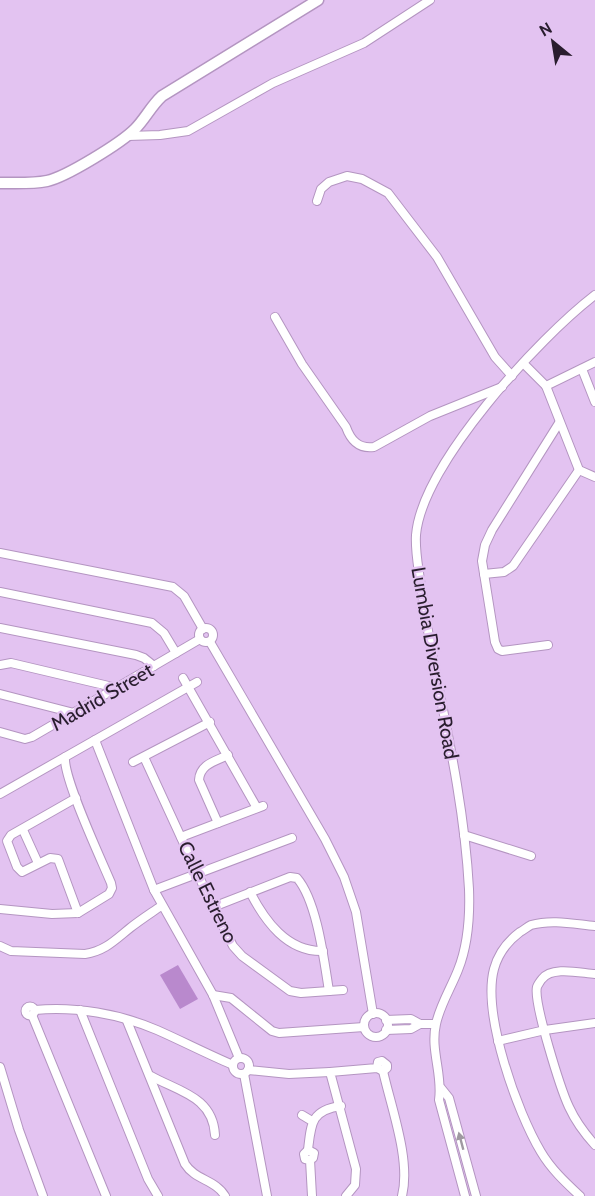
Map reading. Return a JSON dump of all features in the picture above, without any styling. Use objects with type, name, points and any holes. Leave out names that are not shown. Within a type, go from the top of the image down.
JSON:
[{"type":"street","points":[[0,183],[46,181],[60,177],[128,136],[162,96],[318,0]]},
{"type":"street","points":[[128,136],[188,131],[273,83],[364,43],[430,0]]},
{"type":"street","points":[[317,201],[321,189],[329,182],[347,176],[362,179],[388,193],[437,257],[495,357],[512,376]]},
{"type":"street","name":"Lumbia Diversion Road","points":[[465,1196],[439,1100],[441,1088],[435,1055],[435,1024],[462,959],[466,941],[469,900],[464,835],[453,762],[426,624],[415,547],[416,534],[428,492],[476,418],[559,325],[595,295]]},
{"type":"street","points":[[275,317],[302,364],[346,427],[350,437],[357,444],[366,448],[374,447],[430,416],[504,386]]},
{"type":"street","points":[[546,386],[595,362]]},
{"type":"street","points":[[523,363],[546,386],[579,470],[595,477]]},
{"type":"street","points":[[582,369],[595,402]]},
{"type":"street","points":[[548,645],[502,651],[498,649],[482,561],[484,545],[492,530],[559,423]]},
{"type":"street","points":[[484,574],[504,572],[513,566],[579,470]]},
{"type":"street","points":[[0,553],[173,587],[184,596],[203,628]]},
{"type":"street","points":[[0,592],[152,623],[164,633],[176,653]]},
{"type":"street","points":[[0,628],[136,654],[154,666]]},
{"type":"street","points":[[203,628],[199,634],[200,639],[206,643],[210,642]]},
{"type":"street","points":[[203,628],[213,632],[213,639],[210,642]]},
{"type":"street","name":"Madrid Street","points":[[0,732],[25,739],[32,737],[200,639]]},
{"type":"street","points":[[210,642],[314,819],[344,877],[356,912],[373,1014]]},
{"type":"street","points":[[0,664],[11,663],[117,688]]},
{"type":"street","points":[[181,837],[260,807],[183,678]]},
{"type":"street","points":[[0,794],[197,682]]},
{"type":"street","points":[[0,694],[74,713]]},
{"type":"street","points":[[133,762],[210,722]]},
{"type":"street","points":[[94,740],[154,890],[213,994],[239,1058]]},
{"type":"street","points":[[218,823],[199,780],[199,774],[207,765],[228,756]]},
{"type":"street","points":[[0,909],[52,914],[78,913],[101,901],[112,888],[76,798],[64,763],[65,757]]},
{"type":"street","name":"Calle Estreno","points":[[144,757],[197,874],[233,946],[242,956],[290,991],[301,993],[343,990]]},
{"type":"street","points":[[76,798],[11,835],[7,841],[17,867],[22,872],[50,858],[58,860],[78,913]]},
{"type":"street","points":[[23,830],[38,864]]},
{"type":"street","points":[[464,835],[531,856]]},
{"type":"street","points":[[154,890],[292,838]]},
{"type":"street","points":[[213,907],[290,877],[297,878],[309,903],[323,951],[329,991]]},
{"type":"street","points":[[250,892],[261,915],[273,928],[300,948],[323,951]]},
{"type":"street","points":[[0,946],[11,951],[85,954],[96,952],[106,948],[162,906]]},
{"type":"street","points":[[580,1196],[558,1176],[541,1153],[518,1103],[492,1016],[494,969],[501,952],[512,938],[530,926],[553,922],[595,926]]},
{"type":"street","points":[[595,974],[555,972],[543,977],[537,986],[537,998],[545,1030],[570,1108],[595,1145]]},
{"type":"street","points":[[213,994],[231,998],[272,1031],[279,1033],[364,1027]]},
{"type":"street","points":[[80,1010],[148,1179],[158,1196]]},
{"type":"street","points":[[106,1196],[33,1012],[80,1010],[127,1020],[155,1029],[232,1065],[235,1072],[289,1074],[380,1070],[404,1159],[405,1180],[402,1196]]},
{"type":"street","points":[[386,1030],[386,1020],[381,1015],[373,1014],[366,1019],[364,1027],[367,1034],[374,1037],[386,1030],[411,1029],[420,1024]]},
{"type":"street","points":[[386,1020],[411,1019],[420,1024],[435,1024]]},
{"type":"street","points":[[127,1020],[189,1170],[218,1186],[225,1196]]},
{"type":"street","points":[[498,1041],[545,1030],[595,1024]]},
{"type":"street","points":[[232,1065],[239,1058]]},
{"type":"street","points":[[239,1058],[248,1061],[246,1072],[267,1196]]},
{"type":"street","points":[[0,1067],[19,1130],[44,1196]]},
{"type":"street","points":[[330,1072],[341,1106],[357,1179],[346,1196]]},
{"type":"street","points":[[151,1076],[184,1090],[203,1106],[215,1125],[215,1135]]},
{"type":"street","name":"Lumbia Diversion Road","points":[[441,1088],[449,1098],[476,1196]]},
{"type":"street","points":[[312,1196],[310,1160],[314,1158],[314,1153],[309,1150],[312,1121],[319,1113],[341,1106]]},
{"type":"street","points":[[302,1115],[312,1121]]},
{"type":"shaded area","points":[[178,965],[198,999],[180,1009],[160,975]]}]
